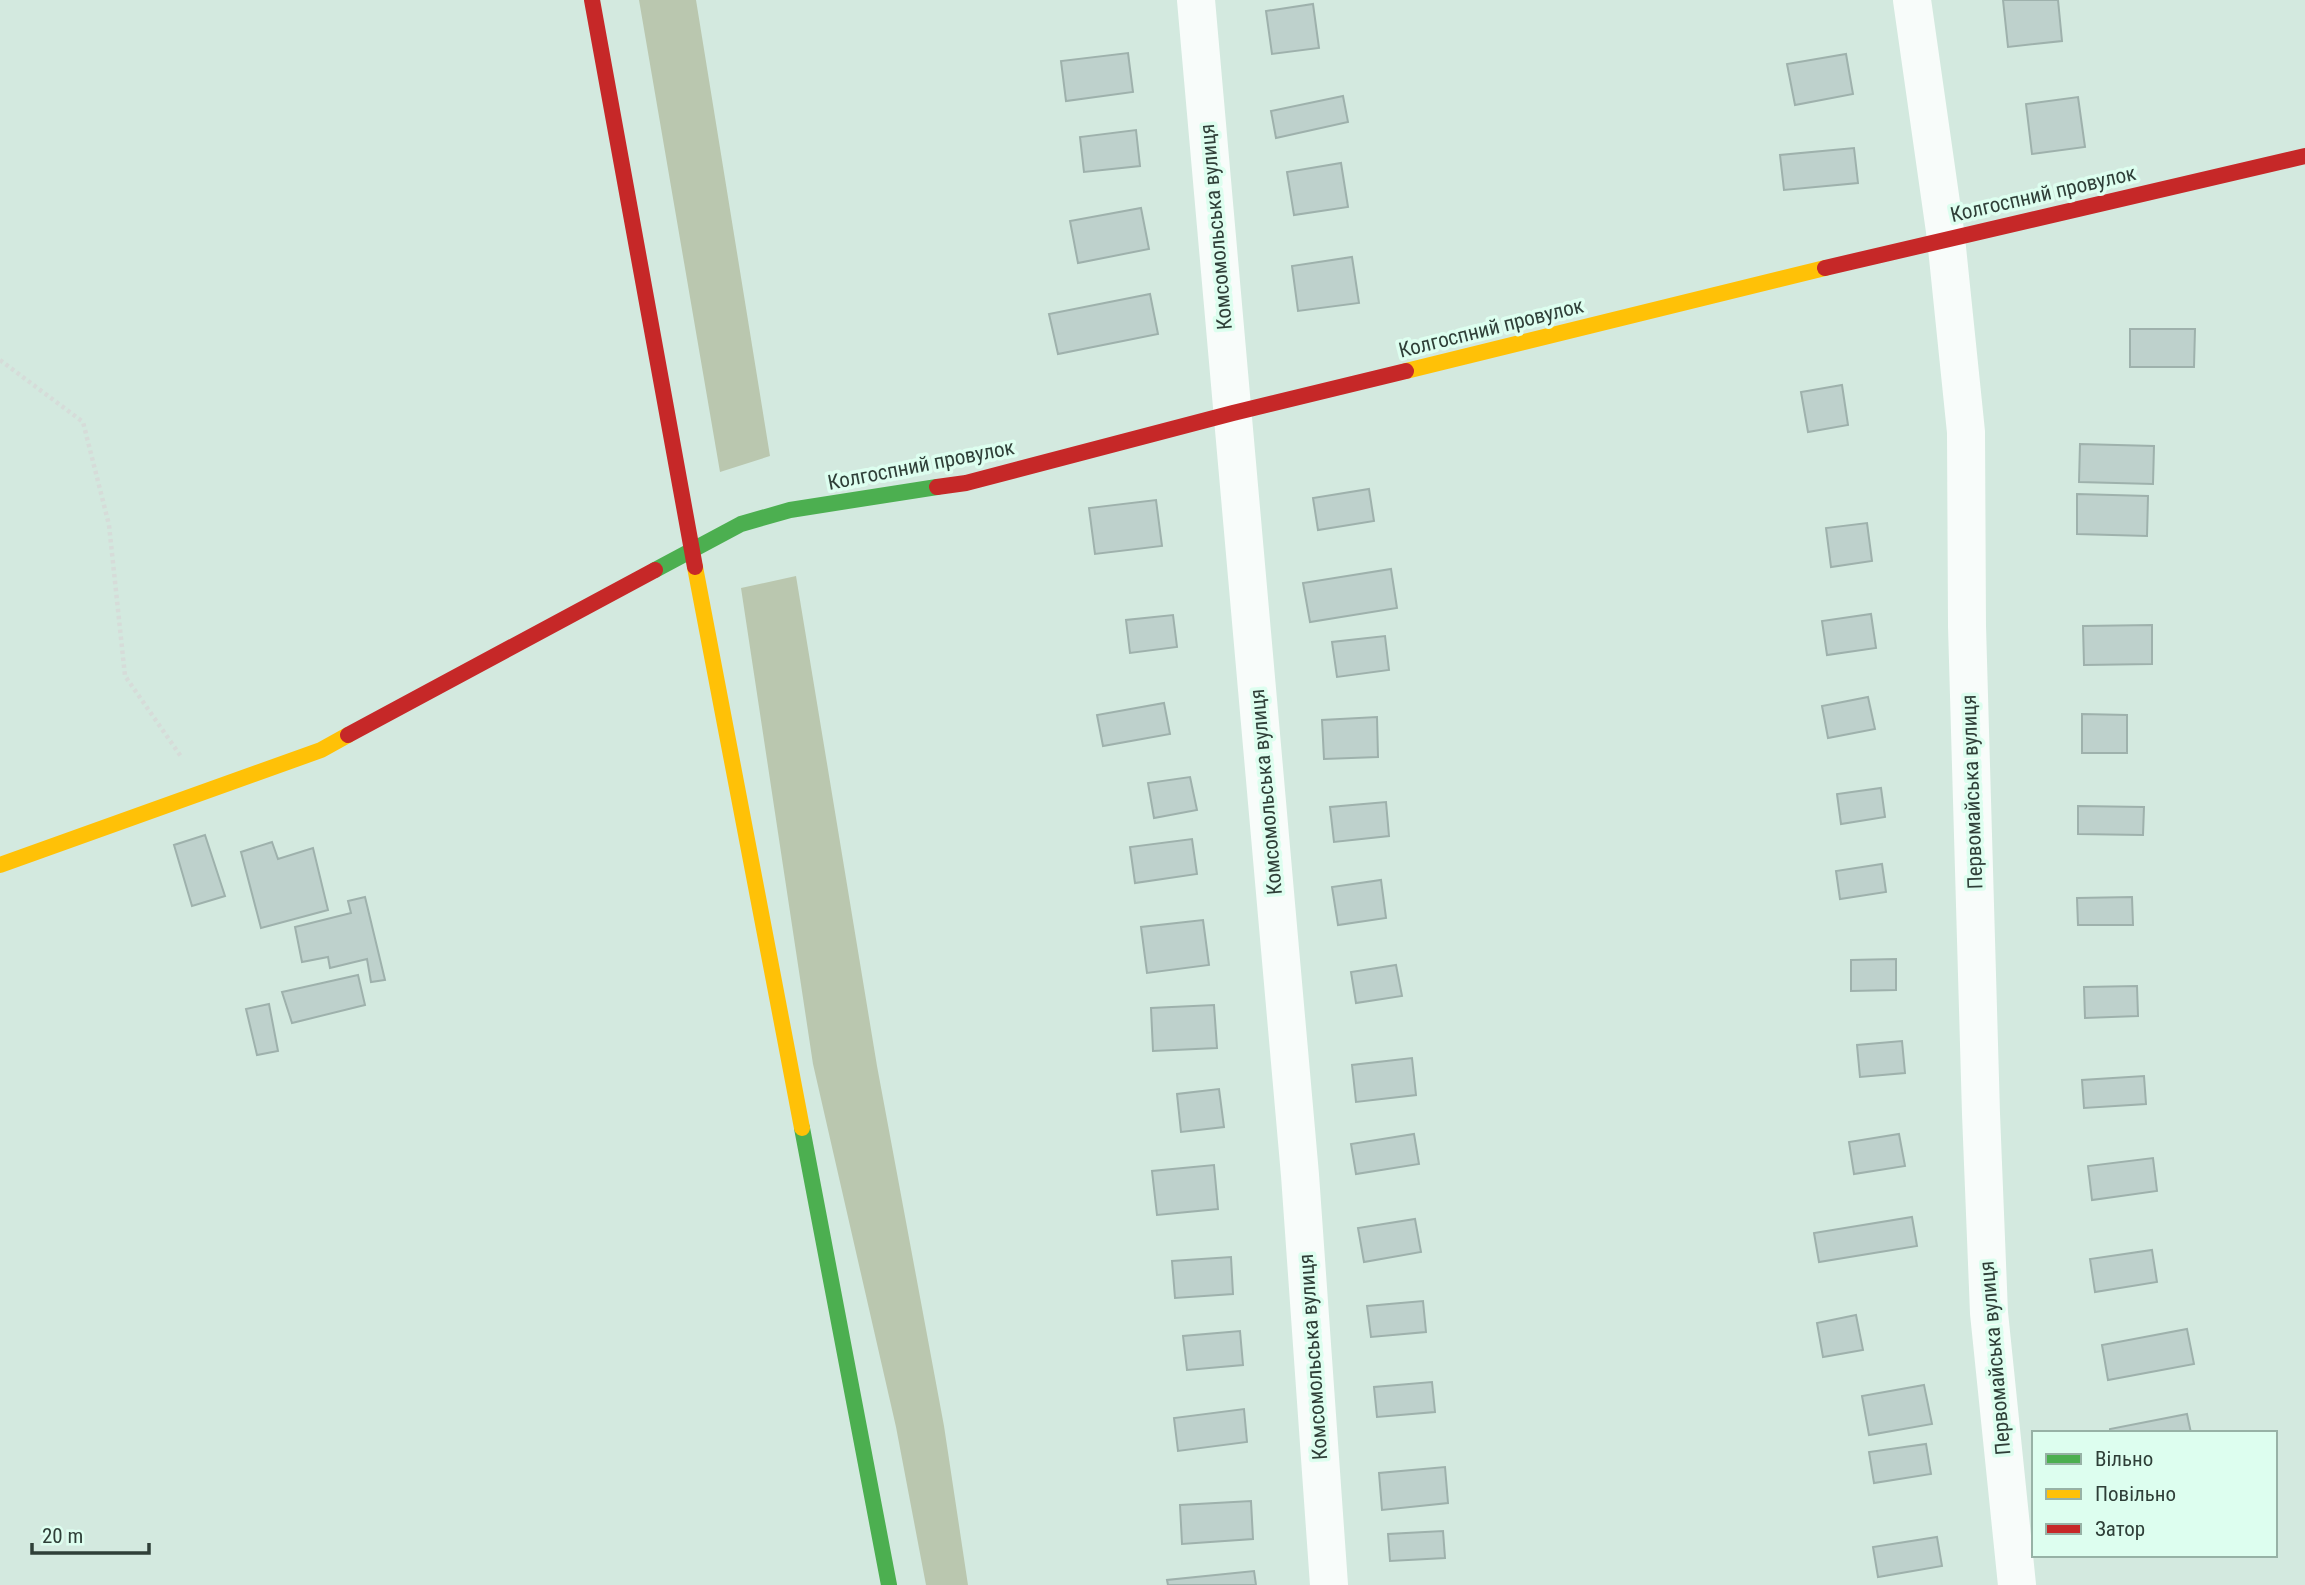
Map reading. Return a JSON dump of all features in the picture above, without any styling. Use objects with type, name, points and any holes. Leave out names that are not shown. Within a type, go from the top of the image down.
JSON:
[{"type":"street","points":[[592,0],[692,550],[889,1585]]},
{"type":"street","name":"Комсомольська вулиця","points":[[1196,0],[1300,1175],[1329,1585]]},
{"type":"street","name":"Первомайська вулиця","points":[[1912,0],[1946,237],[1966,432],[1967,626],[1980,1100],[1989,1313],[2017,1585]]},
{"type":"street","name":"Колгоспний провулок","points":[[0,865],[321,750],[741,524],[790,510],[965,482],[1946,237],[2305,156]]},
{"type":"path","points":[[0,360],[83,422],[109,525],[125,676],[184,762]]},
{"type":"green space","points":[[639,0],[696,0],[770,456],[720,472]]},
{"type":"green space","points":[[796,576],[877,1066],[944,1426],[968,1585],[926,1585],[896,1427],[813,1064],[741,588]]},
{"type":"building","points":[[2003,0],[2058,0],[2062,41],[2008,47]]},
{"type":"building","points":[[1313,4],[1319,48],[1272,54],[1266,11]]},
{"type":"building","points":[[1128,53],[1133,92],[1066,101],[1061,61]]},
{"type":"building","points":[[1846,54],[1853,94],[1795,105],[1787,64]]},
{"type":"building","points":[[1343,96],[1348,122],[1276,138],[1271,111]]},
{"type":"building","points":[[2078,97],[2085,147],[2032,154],[2026,104]]},
{"type":"building","points":[[1136,130],[1140,166],[1084,172],[1080,137]]},
{"type":"building","points":[[1854,148],[1858,183],[1784,190],[1780,155]]},
{"type":"building","points":[[1341,163],[1348,207],[1294,215],[1287,172]]},
{"type":"building","points":[[1141,208],[1149,249],[1078,263],[1070,221]]},
{"type":"building","points":[[1352,257],[1359,303],[1298,311],[1292,266]]},
{"type":"building","points":[[1150,294],[1158,334],[1058,354],[1049,314]]},
{"type":"building","points":[[2130,329],[2195,329],[2194,367],[2130,367]]},
{"type":"building","points":[[1842,385],[1848,425],[1808,432],[1801,392]]},
{"type":"building","points":[[2080,444],[2154,446],[2153,484],[2079,482]]},
{"type":"building","points":[[1369,489],[1374,521],[1318,530],[1313,498]]},
{"type":"building","points":[[2077,494],[2148,496],[2147,536],[2077,534]]},
{"type":"building","points":[[1156,500],[1162,546],[1095,554],[1089,508]]},
{"type":"building","points":[[1867,523],[1872,561],[1831,567],[1826,528]]},
{"type":"building","points":[[1391,569],[1397,608],[1310,622],[1303,583]]},
{"type":"building","points":[[1871,614],[1876,648],[1827,655],[1822,621]]},
{"type":"building","points":[[1173,615],[1177,647],[1130,653],[1126,620]]},
{"type":"building","points":[[2152,625],[2152,664],[2084,665],[2083,626]]},
{"type":"building","points":[[1385,636],[1389,670],[1337,677],[1332,642]]},
{"type":"building","points":[[1868,697],[1875,729],[1828,738],[1822,706]]},
{"type":"building","points":[[1164,703],[1170,734],[1103,746],[1097,715]]},
{"type":"building","points":[[2082,714],[2127,715],[2127,753],[2082,753]]},
{"type":"building","points":[[1377,717],[1378,757],[1324,759],[1322,720]]},
{"type":"building","points":[[1190,777],[1197,810],[1154,818],[1148,783]]},
{"type":"building","points":[[1881,788],[1885,817],[1841,824],[1837,794]]},
{"type":"building","points":[[1386,802],[1389,836],[1334,842],[1330,807]]},
{"type":"building","points":[[2078,806],[2144,807],[2143,835],[2078,834]]},
{"type":"building","points":[[205,835],[225,896],[192,906],[174,845]]},
{"type":"building","points":[[1192,839],[1197,874],[1135,883],[1130,847]]},
{"type":"building","points":[[272,842],[278,859],[313,848],[328,910],[261,928],[241,852]]},
{"type":"building","points":[[1882,864],[1886,892],[1840,899],[1836,871]]},
{"type":"building","points":[[1381,880],[1386,918],[1338,925],[1332,887]]},
{"type":"building","points":[[365,897],[385,980],[371,982],[367,959],[330,968],[328,957],[302,962],[295,927],[351,913],[348,901]]},
{"type":"building","points":[[2132,897],[2133,925],[2078,925],[2077,898]]},
{"type":"building","points":[[1203,920],[1209,965],[1147,973],[1141,927]]},
{"type":"building","points":[[1896,959],[1896,990],[1851,991],[1851,960]]},
{"type":"building","points":[[1396,965],[1402,996],[1356,1003],[1351,972]]},
{"type":"building","points":[[358,975],[365,1005],[292,1023],[282,992]]},
{"type":"building","points":[[2137,986],[2138,1016],[2085,1018],[2084,987]]},
{"type":"building","points":[[269,1004],[278,1051],[257,1055],[246,1009]]},
{"type":"building","points":[[1214,1005],[1217,1048],[1153,1051],[1151,1008]]},
{"type":"building","points":[[1902,1041],[1905,1073],[1860,1077],[1857,1045]]},
{"type":"building","points":[[1412,1058],[1416,1095],[1356,1102],[1352,1065]]},
{"type":"building","points":[[2144,1076],[2146,1104],[2084,1108],[2082,1080]]},
{"type":"building","points":[[1219,1089],[1224,1127],[1181,1132],[1177,1094]]},
{"type":"building","points":[[1414,1134],[1419,1164],[1356,1174],[1351,1144]]},
{"type":"building","points":[[1899,1134],[1905,1166],[1854,1174],[1849,1142]]},
{"type":"building","points":[[2153,1158],[2157,1191],[2092,1200],[2088,1166]]},
{"type":"building","points":[[1214,1165],[1218,1209],[1157,1215],[1152,1171]]},
{"type":"building","points":[[1912,1217],[1917,1246],[1819,1262],[1814,1233]]},
{"type":"building","points":[[1415,1219],[1421,1252],[1364,1262],[1358,1228]]},
{"type":"building","points":[[2152,1250],[2157,1282],[2095,1292],[2090,1259]]},
{"type":"building","points":[[1231,1257],[1233,1294],[1175,1298],[1172,1261]]},
{"type":"building","points":[[1423,1301],[1426,1332],[1371,1337],[1367,1306]]},
{"type":"building","points":[[1856,1315],[1863,1350],[1823,1357],[1817,1323]]},
{"type":"building","points":[[2187,1329],[2194,1364],[2108,1380],[2102,1345]]},
{"type":"building","points":[[1240,1331],[1243,1365],[1187,1370],[1183,1336]]},
{"type":"building","points":[[1432,1382],[1435,1412],[1377,1417],[1374,1387]]},
{"type":"building","points":[[1924,1385],[1932,1424],[1869,1435],[1862,1396]]},
{"type":"building","points":[[1244,1409],[1247,1442],[1178,1451],[1174,1418]]},
{"type":"building","points":[[2187,1414],[2191,1431],[2110,1431]]},
{"type":"building","points":[[1926,1444],[1931,1474],[1874,1483],[1869,1452]]},
{"type":"building","points":[[1445,1467],[1448,1503],[1382,1510],[1379,1473]]},
{"type":"building","points":[[1251,1501],[1253,1539],[1182,1544],[1180,1505]]},
{"type":"building","points":[[1443,1531],[1445,1558],[1390,1561],[1388,1534]]},
{"type":"building","points":[[1937,1537],[1942,1566],[1878,1577],[1873,1547]]},
{"type":"building","points":[[1254,1571],[1256,1585],[1168,1585],[1167,1580]]},
{"type":"traffic: fast","points":[[655,570],[741,524],[790,510],[937,487]]},
{"type":"traffic: fast","points":[[802,1128],[889,1585]]},
{"type":"traffic: slow","points":[[1406,371],[1825,268]]},
{"type":"traffic: slow","points":[[695,567],[802,1128]]},
{"type":"traffic: slow","points":[[0,865],[321,750],[348,735]]},
{"type":"traffic: jam","points":[[592,0],[695,567]]},
{"type":"traffic: jam","points":[[1825,268],[2305,156]]},
{"type":"traffic: jam","points":[[937,487],[966,483],[1406,371]]},
{"type":"traffic: jam","points":[[348,735],[655,570]]}]
